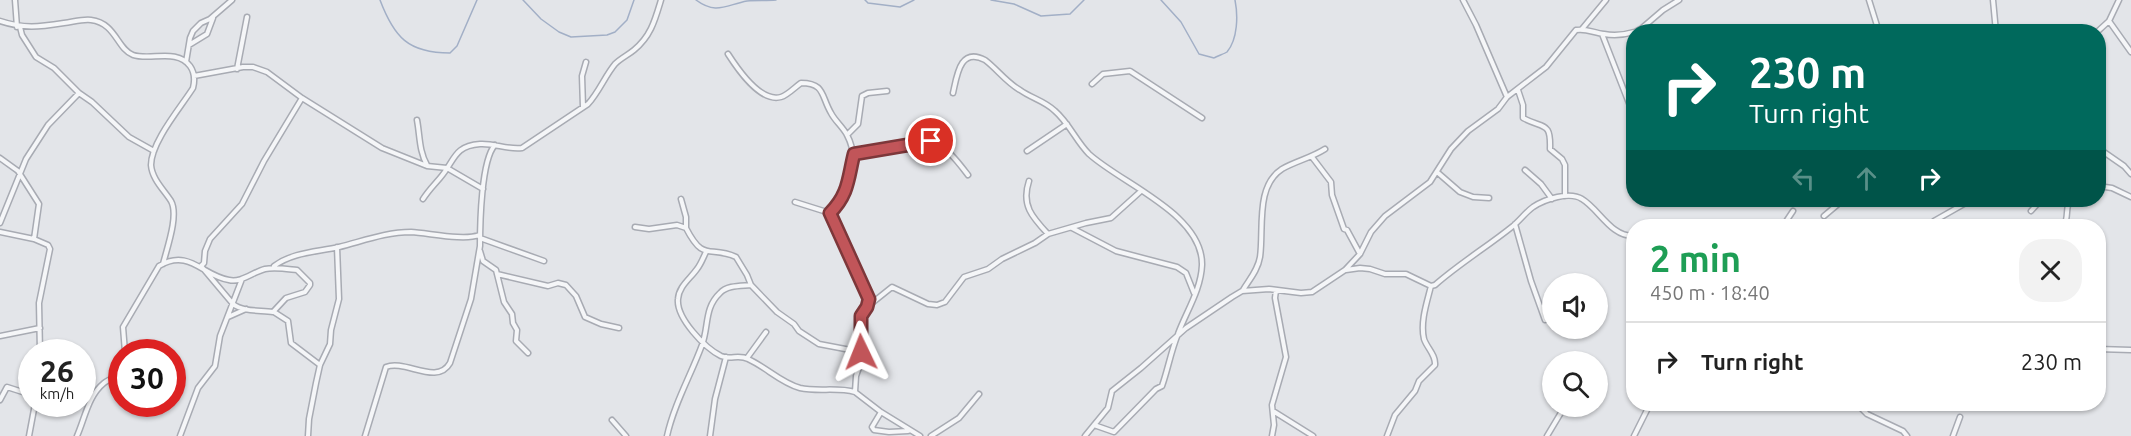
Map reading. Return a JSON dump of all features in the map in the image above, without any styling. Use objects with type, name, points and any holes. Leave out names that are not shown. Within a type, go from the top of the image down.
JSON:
[{"type":"street","points":[[15,0],[19,27],[36,57],[54,68],[129,137],[154,150]]},
{"type":"street","points":[[163,264],[170,239],[174,208],[153,171],[151,162],[154,150],[193,88],[194,76],[186,62],[189,38],[196,27],[213,17],[232,0]]},
{"type":"street","points":[[423,199],[454,155],[462,148],[482,144],[514,149],[522,147],[583,108],[595,97],[615,65],[632,52],[649,34],[654,26],[661,0]]},
{"type":"street","points":[[1462,0],[1476,24],[1508,97]]},
{"type":"street","points":[[1582,29],[1606,0]]},
{"type":"street","points":[[1647,24],[1679,0]]},
{"type":"street","points":[[1869,0],[1876,24]]},
{"type":"street","points":[[1993,0],[1995,24]]},
{"type":"street","points":[[2106,24],[2119,0]]},
{"type":"street","points":[[189,45],[207,34],[213,17]]},
{"type":"street","points":[[237,69],[247,17]]},
{"type":"street","points":[[0,21],[19,27],[91,20],[106,26],[133,55],[165,56],[186,62]]},
{"type":"street","points":[[2109,21],[2131,52]]},
{"type":"street","points":[[1242,291],[1312,292],[1345,270],[1360,254],[1371,232],[1385,216],[1425,186],[1451,149],[1468,131],[1498,110],[1508,97],[1546,67],[1575,30],[1582,29],[1602,34],[1626,34]]},
{"type":"street","points":[[1602,34],[1626,96]]},
{"type":"street","points":[[728,54],[746,79],[763,93],[773,97],[782,97],[801,83],[815,85],[826,100],[828,109],[847,135],[854,154],[851,177],[845,194],[830,213]]},
{"type":"street","points":[[953,93],[957,74],[963,63],[970,57],[979,57],[997,69],[1019,90],[1036,97],[1055,111],[1090,154],[1175,214],[1194,237],[1200,250],[1202,266],[1195,294],[1176,337],[1171,363],[1162,386],[1156,389],[1113,434],[1094,425]]},
{"type":"street","points":[[583,108],[582,76],[586,62]]},
{"type":"street","points":[[194,76],[253,67],[267,72],[302,98],[382,148],[427,166],[447,168],[483,189]]},
{"type":"street","points":[[1092,84],[1103,74],[1130,71],[1202,118]]},
{"type":"street","points":[[1518,90],[1523,105],[1523,118],[1548,129],[1551,134],[1551,149],[1563,159],[1565,196]]},
{"type":"street","points":[[847,135],[858,124],[862,96],[887,91]]},
{"type":"street","points":[[0,223],[26,159],[48,125],[79,93]]},
{"type":"street","points":[[201,266],[204,263],[207,244],[212,235],[242,204],[264,161],[302,98]]},
{"type":"street","points":[[417,120],[420,153],[427,166]]},
{"type":"street","points":[[1027,151],[1067,124]]},
{"type":"street","points":[[854,154],[931,141],[956,159],[968,175]]},
{"type":"street","points":[[495,145],[489,154],[483,189],[480,250],[483,261],[493,267],[497,274],[504,302],[517,330],[516,341],[528,353]]},
{"type":"street","points":[[1085,436],[1108,408],[1112,391],[1197,320],[1242,291],[1256,271],[1260,259],[1264,202],[1269,184],[1282,170],[1325,149]]},
{"type":"street","points":[[2106,154],[2131,174]]},
{"type":"street","points":[[1312,157],[1331,182],[1339,221],[1347,230],[1360,254]]},
{"type":"street","points":[[0,158],[20,174],[39,204],[34,239]]},
{"type":"street","points":[[1525,170],[1541,184],[1552,199]]},
{"type":"street","points":[[1437,172],[1460,192],[1489,198]]},
{"type":"street","points":[[1029,181],[1025,198],[1026,206],[1048,234]]},
{"type":"street","points":[[2106,187],[2131,197]]},
{"type":"street","points":[[855,392],[856,376],[861,365],[861,316],[867,307],[892,287],[928,304],[945,302],[964,277],[988,269],[1048,234],[1112,218],[1141,191]]},
{"type":"street","points":[[1387,436],[1395,415],[1415,391],[1419,381],[1435,365],[1435,359],[1423,336],[1425,310],[1431,286],[1515,224],[1534,207],[1552,199],[1565,196],[1581,198],[1617,231],[1626,236]]},
{"type":"street","points":[[681,199],[686,217],[686,228],[695,244],[706,252],[736,257],[751,285],[785,319],[819,344],[861,352]]},
{"type":"street","points":[[795,202],[830,213],[869,299],[867,307]]},
{"type":"street","points":[[1824,216],[1835,207]]},
{"type":"street","points":[[1938,219],[1959,207]]},
{"type":"street","points":[[2031,211],[2035,207]]},
{"type":"street","points":[[1788,219],[1793,211]]},
{"type":"street","points":[[1515,224],[1542,312]]},
{"type":"street","points":[[635,227],[649,229],[677,225],[686,228]]},
{"type":"street","points":[[1071,228],[1116,251],[1177,267],[1186,273],[1195,294]]},
{"type":"street","points":[[0,232],[34,239],[48,245],[50,249],[39,303],[40,339]]},
{"type":"street","points":[[274,266],[283,259],[302,253],[337,247],[381,235],[409,232],[466,238],[479,237],[544,261]]},
{"type":"street","points":[[308,436],[309,419],[320,365],[330,345],[332,323],[339,299],[337,247]]},
{"type":"street","points":[[365,436],[386,367],[395,365],[430,372],[448,367],[471,298],[480,250]]},
{"type":"street","points":[[706,252],[699,266],[682,286],[678,298],[684,318],[703,343],[726,357],[747,358],[796,387],[855,392],[909,431],[920,436]]},
{"type":"street","points":[[124,339],[123,327],[159,266],[182,260],[201,266],[228,280],[242,279],[255,272],[274,268],[297,270],[310,283],[305,292],[286,298],[273,312]]},
{"type":"street","points":[[201,266],[236,307],[273,312],[288,321],[291,343],[320,365]]},
{"type":"street","points":[[1345,270],[1370,268],[1385,274],[1406,274],[1431,286]]},
{"type":"street","points":[[497,274],[536,283],[566,285],[576,296],[585,317],[619,328]]},
{"type":"street","points":[[180,436],[198,388],[215,366],[217,348],[242,279]]},
{"type":"street","points":[[667,436],[671,418],[703,343],[708,311],[720,292],[730,287],[751,285]]},
{"type":"street","points":[[1272,436],[1274,424],[1272,410],[1286,357],[1275,298],[1276,290]]},
{"type":"street","points":[[227,318],[247,309]]},
{"type":"street","points":[[0,336],[40,328]]},
{"type":"street","points":[[747,358],[766,332]]},
{"type":"street","points":[[2106,349],[2131,350]]},
{"type":"street","points":[[710,436],[715,399],[726,357]]},
{"type":"street","points":[[77,436],[90,401],[96,391],[108,381]]},
{"type":"street","points":[[0,400],[7,387],[18,391]]},
{"type":"street","points":[[931,436],[959,418],[979,394]]},
{"type":"street","points":[[1272,410],[1314,436]]},
{"type":"street","points":[[1634,436],[1646,411]]},
{"type":"street","points":[[1864,411],[1904,431],[1907,436]]},
{"type":"street","points":[[881,412],[873,422],[874,430],[909,431]]},
{"type":"street","points":[[30,436],[33,417]]},
{"type":"street","points":[[1547,436],[1558,417]]},
{"type":"street","points":[[1953,436],[1960,417]]},
{"type":"street","points":[[612,420],[626,436]]},
{"type":"waterway","points":[[380,0],[391,24],[404,40],[423,50],[450,53],[457,46],[477,0]]},
{"type":"waterway","points":[[523,0],[541,19],[559,32],[571,37],[607,35],[615,32],[627,20],[634,0]]},
{"type":"waterway","points":[[696,0],[703,5],[715,8],[747,1],[776,0]]},
{"type":"waterway","points":[[865,0],[868,3],[900,7],[914,0]]},
{"type":"waterway","points":[[991,0],[1014,4],[1041,16],[1070,14],[1084,0]]},
{"type":"waterway","points":[[1161,0],[1181,22],[1199,54],[1214,58],[1227,52],[1231,47],[1237,20],[1235,0]]},
{"type":"route","points":[[861,352],[861,316],[869,299],[833,224],[830,213],[845,194],[851,177],[854,154],[931,141]]}]
